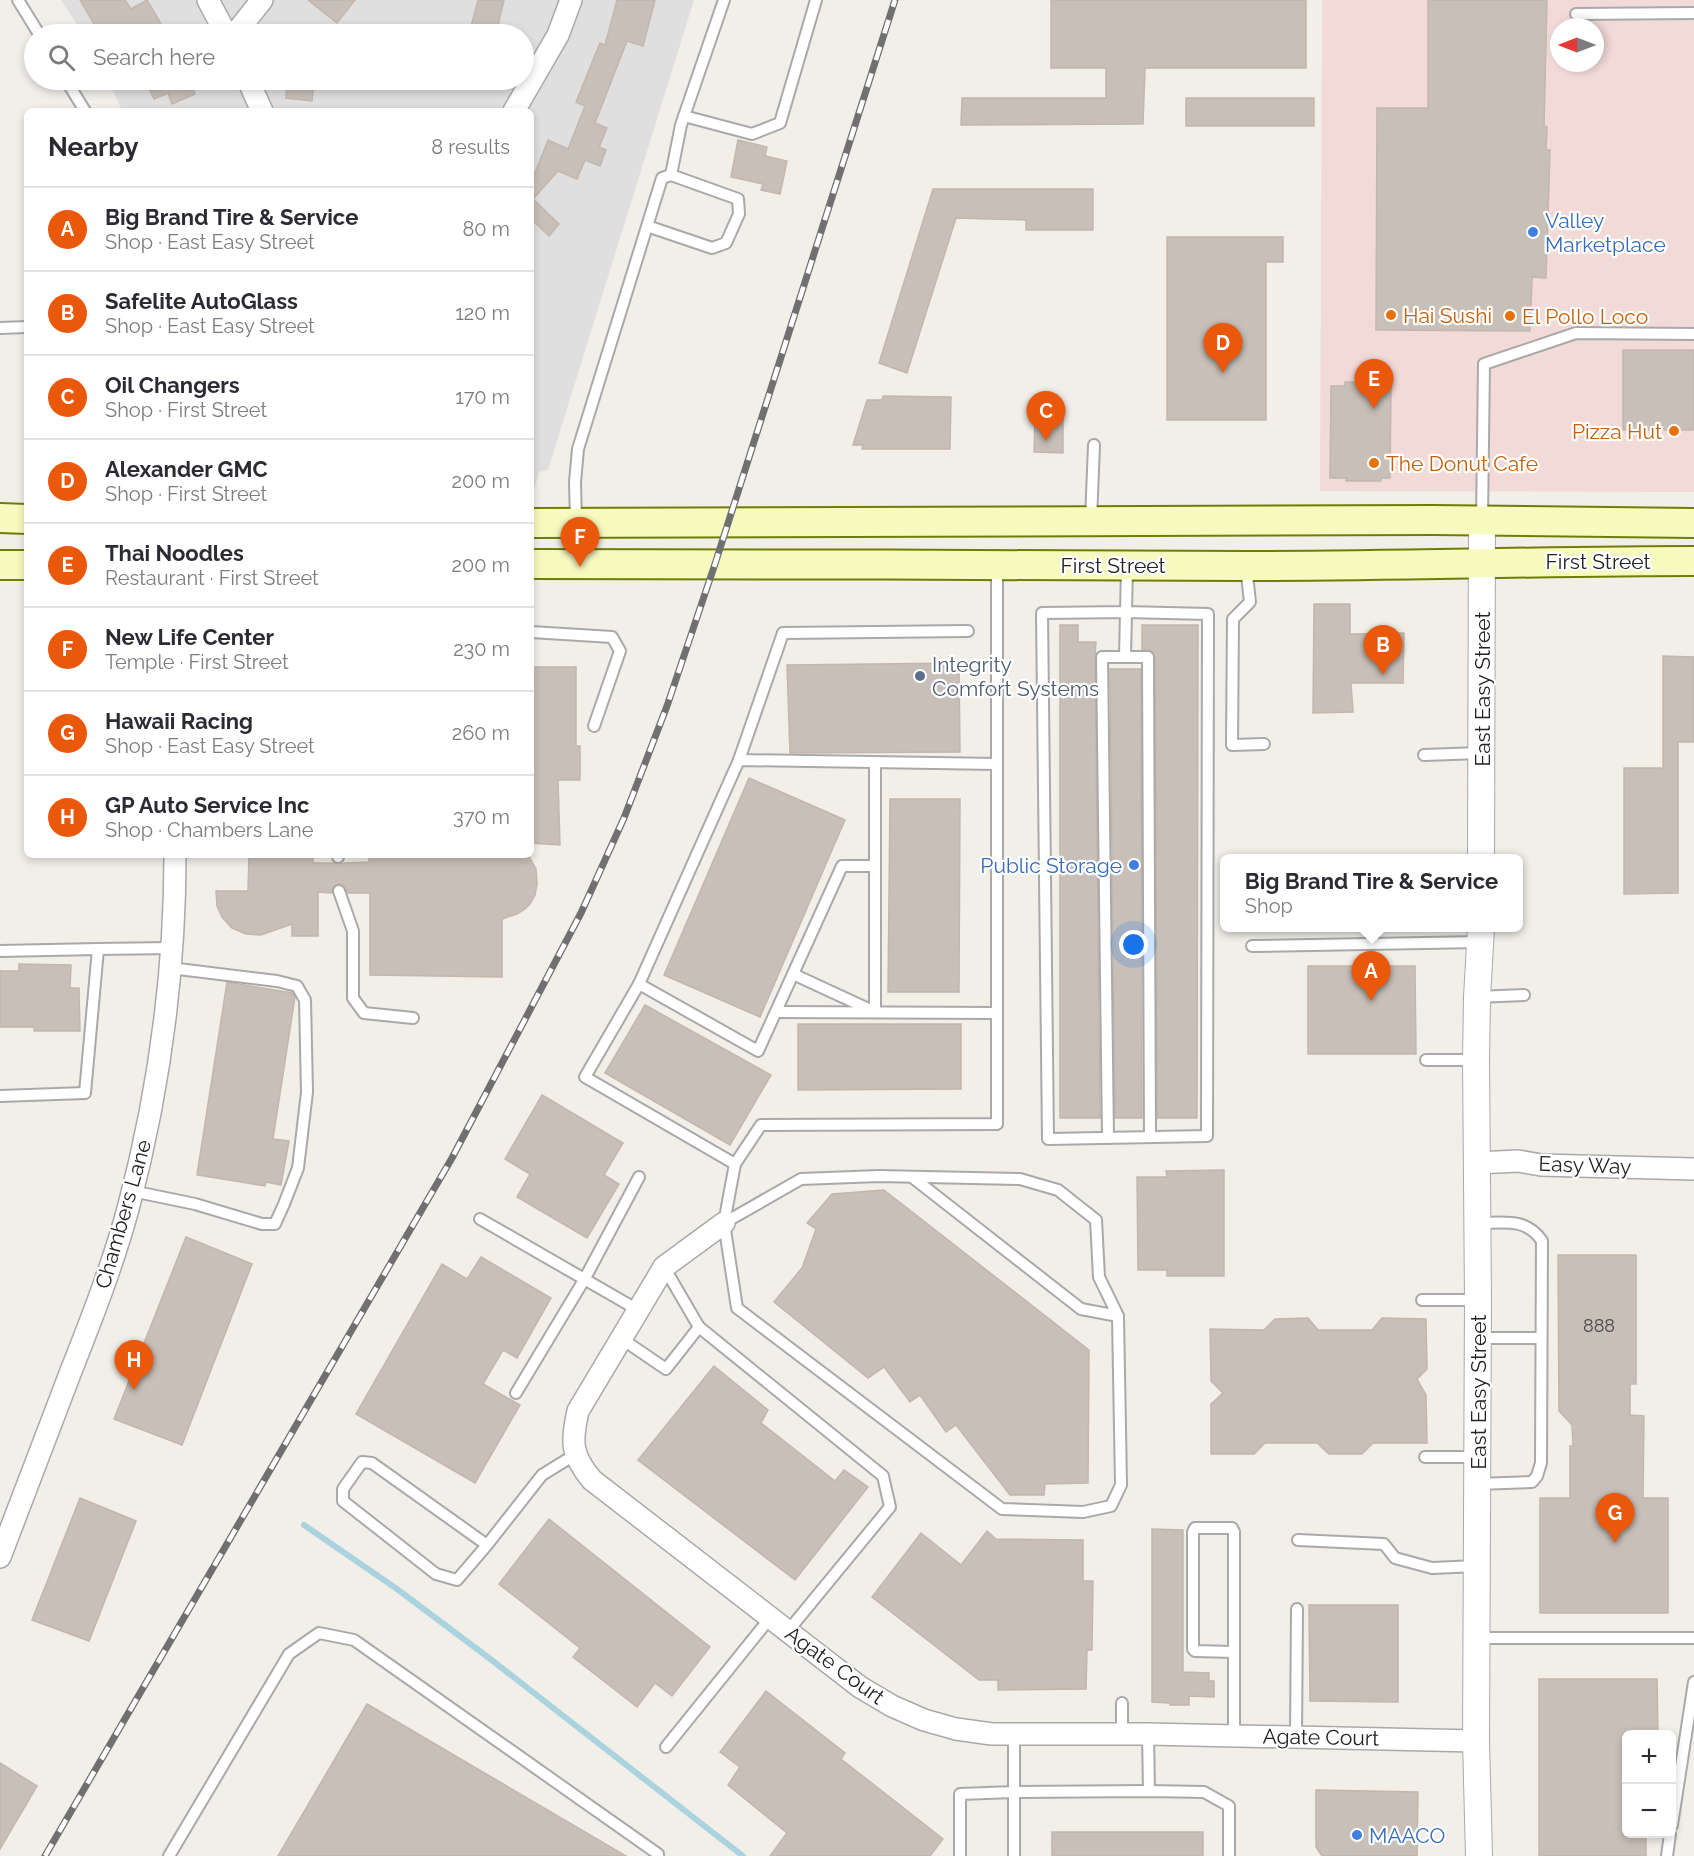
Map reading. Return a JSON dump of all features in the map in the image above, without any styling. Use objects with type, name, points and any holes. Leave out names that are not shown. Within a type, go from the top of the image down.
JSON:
[{"type":"main road","points":[[0,518],[24,519]]},
{"type":"main road","name":"First Street","points":[[534,524],[1091,520],[1482,520],[1694,523]]},
{"type":"main road","name":"First Street","points":[[534,564],[1246,566],[1694,561]]},
{"type":"main road","points":[[0,565],[24,565]]},
{"type":"street","points":[[208,0],[221,24]]},
{"type":"street","points":[[243,24],[262,0]]},
{"type":"street","points":[[534,76],[558,35],[571,0]]},
{"type":"street","points":[[253,90],[261,108]]},
{"type":"street","points":[[516,108],[526,90]]},
{"type":"street","name":"East Easy Street","points":[[1481,854],[1482,520]]},
{"type":"street","name":"Chambers Lane","points":[[0,1557],[101,1292],[132,1191],[150,1114],[166,1013],[175,915],[175,858]]},
{"type":"street","name":"East Easy Street","points":[[1479,1856],[1476,1741],[1478,1300],[1476,1060],[1481,934]]},
{"type":"street","name":"Easy Way","points":[[1477,1163],[1518,1161],[1541,1165],[1694,1169]]},
{"type":"street","name":"Agate Court","points":[[724,1222],[664,1267],[578,1411],[573,1435],[576,1454],[582,1468],[592,1480],[860,1687],[892,1706],[924,1720],[956,1729],[992,1734],[1148,1734],[1476,1741]]},
{"type":"lane","points":[[18,0],[33,24]]},
{"type":"lane","points":[[671,175],[684,116],[724,0]]},
{"type":"lane","points":[[684,116],[752,134],[780,123],[816,0]]},
{"type":"lane","points":[[1576,14],[1694,13]]},
{"type":"lane","points":[[72,90],[83,108]]},
{"type":"lane","points":[[576,523],[575,482],[578,449],[647,226],[662,178],[671,175],[738,199],[740,214],[726,243],[712,248],[647,226]]},
{"type":"lane","points":[[0,328],[24,327]]},
{"type":"lane","points":[[1482,520],[1484,364],[1576,333],[1694,334]]},
{"type":"lane","points":[[1091,520],[1094,446]]},
{"type":"lane","points":[[724,1222],[801,1179],[912,1177],[1020,1179],[1058,1190],[1096,1220],[1099,1277],[1118,1316],[1121,1485],[1111,1506],[1083,1512],[1002,1509],[737,1308],[724,1222],[735,1164],[760,1125],[997,1124],[997,564]]},
{"type":"lane","points":[[1125,657],[1127,565]]},
{"type":"lane","points":[[1246,566],[1250,602],[1233,619],[1232,745],[1264,744]]},
{"type":"lane","points":[[1042,613],[1208,614],[1207,1136],[1150,1137],[1048,1139],[1042,613]]},
{"type":"lane","points":[[735,1164],[585,1077],[639,984],[740,760],[783,633],[968,631]]},
{"type":"lane","points":[[534,632],[612,637],[620,651],[594,726]]},
{"type":"lane","points":[[1108,1138],[1102,657],[1148,657],[1150,1137]]},
{"type":"lane","points":[[1424,755],[1481,753]]},
{"type":"lane","points":[[740,760],[997,764]]},
{"type":"lane","points":[[875,763],[875,1012]]},
{"type":"lane","points":[[639,984],[758,1051],[842,866],[875,866]]},
{"type":"lane","points":[[339,891],[353,931],[353,998],[364,1013],[412,1018]]},
{"type":"lane","points":[[1252,946],[1481,934]]},
{"type":"lane","points":[[0,1096],[85,1093],[98,949]]},
{"type":"lane","points":[[0,951],[98,949],[171,958],[297,986],[306,1000],[308,1092],[298,1168],[274,1224],[262,1224],[195,1204],[132,1191]]},
{"type":"lane","points":[[793,974],[875,1012]]},
{"type":"lane","points":[[1477,997],[1524,995]]},
{"type":"lane","points":[[776,1012],[997,1013]]},
{"type":"lane","points":[[1426,1060],[1476,1060]]},
{"type":"lane","points":[[516,1393],[584,1280],[639,1177]]},
{"type":"lane","points":[[912,1177],[1081,1309],[1118,1316]]},
{"type":"lane","points":[[480,1219],[638,1310]]},
{"type":"lane","points":[[1477,1223],[1513,1222],[1526,1225],[1535,1231],[1542,1241],[1540,1463],[1537,1476],[1532,1482],[1477,1484]]},
{"type":"lane","points":[[664,1267],[699,1327],[883,1476],[890,1507],[788,1632]]},
{"type":"lane","points":[[1422,1300],[1478,1300]]},
{"type":"lane","points":[[622,1339],[666,1369],[699,1327]]},
{"type":"lane","points":[[1478,1338],[1541,1338]]},
{"type":"lane","points":[[487,1545],[372,1463],[362,1462],[343,1489],[343,1501],[436,1574],[457,1580],[487,1545],[542,1475],[576,1454]]},
{"type":"lane","points":[[1425,1457],[1478,1457]]},
{"type":"lane","points":[[1234,1652],[1196,1652],[1192,1649],[1193,1532],[1195,1528],[1232,1528],[1234,1532],[1234,1652],[1234,1736]]},
{"type":"lane","points":[[1298,1540],[1384,1544],[1395,1558],[1432,1568],[1477,1566]]},
{"type":"lane","points":[[1296,1737],[1297,1609]]},
{"type":"lane","points":[[666,1747],[770,1618]]},
{"type":"lane","points":[[169,1856],[289,1654],[319,1633],[354,1641],[658,1856]]},
{"type":"lane","points":[[1477,1638],[1694,1638]]},
{"type":"lane","points":[[1676,1794],[1694,1682]]},
{"type":"lane","points":[[1122,1702],[1122,1734]]},
{"type":"lane","points":[[1014,1734],[1014,1856]]},
{"type":"lane","points":[[1148,1734],[1149,1791]]},
{"type":"lane","points":[[960,1856],[960,1794],[1149,1791],[1204,1792],[1229,1806],[1229,1856]]},
{"type":"lane","points":[[1667,1856],[1669,1838]]},
{"type":"shaded area","points":[[61,0],[694,0],[548,470],[539,472],[534,491],[534,108],[121,108],[113,90],[534,90],[534,24],[77,24]]},
{"type":"shaded area","points":[[1322,0],[1694,0],[1694,492],[1320,491]]},
{"type":"building","points":[[80,0],[125,0],[131,9],[147,0],[161,24],[94,24]]},
{"type":"building","points":[[308,0],[355,0],[337,23]]},
{"type":"building","points":[[478,0],[504,0],[498,24],[472,24]]},
{"type":"building","points":[[617,0],[655,0],[643,46],[627,41],[595,123],[607,128],[599,147],[606,150],[600,166],[585,160],[577,179],[558,171],[534,198],[534,175],[548,140],[568,149],[585,106],[576,102],[600,43],[605,45]]},
{"type":"building","points":[[1051,0],[1306,0],[1306,68],[1145,68],[1143,124],[961,125],[962,98],[1106,98],[1106,68],[1051,68]]},
{"type":"building","points":[[1428,0],[1547,0],[1544,126],[1547,127],[1546,150],[1550,150],[1546,278],[1532,277],[1530,331],[1376,330],[1377,108],[1428,108]]},
{"type":"building","points":[[150,90],[194,90],[195,94],[172,104],[168,93],[154,99]]},
{"type":"building","points":[[286,90],[313,90],[312,101],[286,98]]},
{"type":"building","points":[[1186,98],[1314,98],[1314,126],[1186,126]]},
{"type":"building","points":[[738,140],[767,147],[765,156],[787,161],[780,194],[761,190],[763,184],[731,177]]},
{"type":"building","points":[[933,189],[1093,189],[1093,230],[1026,230],[1026,220],[956,218],[907,373],[879,363]]},
{"type":"building","points":[[534,200],[559,224],[549,236],[534,222]]},
{"type":"building","points":[[1167,237],[1283,237],[1283,262],[1266,262],[1266,420],[1167,420]]},
{"type":"building","points":[[1623,350],[1694,350],[1694,430],[1623,430]]},
{"type":"building","points":[[1345,382],[1383,382],[1383,385],[1391,386],[1390,478],[1381,478],[1381,481],[1346,481],[1346,478],[1330,478],[1331,386],[1345,386]]},
{"type":"building","points":[[883,396],[951,397],[950,449],[862,449],[863,445],[853,445],[867,400],[882,400]]},
{"type":"building","points":[[1035,418],[1063,418],[1063,453],[1034,452]]},
{"type":"building","points":[[1314,604],[1350,604],[1350,634],[1404,633],[1403,683],[1351,683],[1353,712],[1313,713]]},
{"type":"building","points":[[1060,625],[1078,625],[1078,642],[1096,642],[1100,1118],[1060,1118]]},
{"type":"building","points":[[1142,625],[1198,625],[1197,1118],[1157,1118],[1155,657],[1151,650],[1142,650]]},
{"type":"building","points":[[1663,656],[1694,657],[1694,742],[1678,742],[1678,893],[1624,894],[1624,768],[1663,768]]},
{"type":"building","points":[[959,663],[960,752],[790,753],[787,665]]},
{"type":"building","points":[[534,667],[576,667],[576,746],[580,746],[580,780],[558,780],[560,845],[534,843]]},
{"type":"building","points":[[1110,669],[1141,669],[1142,1118],[1115,1118]]},
{"type":"building","points":[[749,778],[845,820],[760,1017],[664,975]]},
{"type":"building","points":[[890,799],[960,799],[959,992],[888,992]]},
{"type":"building","points":[[249,858],[313,858],[313,863],[337,864],[369,862],[369,858],[530,858],[536,869],[537,884],[535,895],[525,909],[502,919],[502,977],[370,975],[370,893],[348,893],[340,884],[334,886],[332,893],[318,892],[318,936],[292,936],[292,924],[261,935],[246,934],[232,928],[222,917],[217,906],[216,891],[248,891]]},
{"type":"building","points":[[19,964],[71,965],[70,988],[79,988],[80,1031],[34,1031],[34,1027],[0,1027],[0,971],[19,971]]},
{"type":"building","points":[[1308,966],[1415,966],[1416,1054],[1308,1054]]},
{"type":"building","points":[[227,982],[292,993],[295,997],[273,1139],[289,1141],[281,1185],[266,1182],[265,1186],[197,1175]]},
{"type":"building","points":[[645,1005],[771,1075],[730,1145],[605,1073]]},
{"type":"building","points":[[798,1024],[961,1024],[961,1089],[798,1090]]},
{"type":"building","points":[[542,1095],[623,1143],[604,1175],[619,1184],[587,1238],[517,1197],[530,1174],[505,1159]]},
{"type":"building","points":[[1224,1170],[1224,1276],[1167,1276],[1167,1270],[1138,1270],[1137,1177],[1167,1177],[1166,1171]]},
{"type":"building","points":[[884,1190],[1089,1350],[1088,1483],[1045,1484],[1044,1495],[1010,1495],[956,1425],[946,1432],[920,1395],[910,1402],[884,1367],[868,1378],[774,1302],[802,1268],[816,1229],[807,1223],[832,1194]]},
{"type":"building","points":[[186,1237],[252,1264],[182,1445],[114,1419]]},
{"type":"building","points":[[1558,1255],[1636,1255],[1636,1384],[1630,1384],[1630,1415],[1644,1416],[1643,1498],[1668,1498],[1668,1613],[1540,1613],[1540,1498],[1570,1498],[1570,1446],[1573,1446],[1572,1425],[1559,1411]]},
{"type":"building","points":[[481,1257],[551,1298],[517,1358],[503,1350],[483,1384],[520,1405],[475,1483],[356,1414],[442,1264],[467,1279]]},
{"type":"building","points":[[1308,1318],[1318,1330],[1372,1330],[1382,1318],[1426,1319],[1427,1369],[1417,1379],[1426,1395],[1427,1443],[1373,1443],[1362,1454],[1329,1454],[1317,1443],[1265,1443],[1254,1454],[1211,1454],[1211,1404],[1223,1393],[1211,1381],[1210,1329],[1264,1330],[1275,1319]]},
{"type":"building","points":[[714,1366],[768,1410],[761,1423],[835,1481],[844,1470],[868,1487],[795,1580],[638,1460]]},
{"type":"building","points":[[80,1498],[136,1521],[89,1641],[32,1620]]},
{"type":"building","points":[[549,1519],[710,1647],[672,1696],[655,1683],[637,1707],[573,1657],[580,1648],[499,1584]]},
{"type":"building","points":[[1152,1529],[1183,1530],[1183,1672],[1209,1673],[1209,1681],[1214,1681],[1214,1697],[1189,1696],[1189,1705],[1152,1702]]},
{"type":"building","points":[[987,1531],[996,1539],[1083,1540],[1083,1581],[1093,1581],[1092,1650],[1087,1650],[1086,1689],[998,1690],[998,1680],[979,1680],[872,1597],[921,1533],[961,1565]]},
{"type":"building","points":[[1309,1605],[1398,1605],[1398,1702],[1310,1701]]},
{"type":"building","points":[[1539,1679],[1657,1679],[1658,1730],[1622,1730],[1622,1838],[1646,1838],[1646,1856],[1539,1856]]},
{"type":"building","points":[[766,1691],[845,1753],[841,1759],[943,1839],[930,1856],[770,1856],[787,1833],[728,1785],[740,1767],[720,1752]]},
{"type":"building","points":[[367,1704],[626,1856],[278,1856]]},
{"type":"building","points":[[0,1763],[37,1786],[0,1849]]},
{"type":"building","points":[[1316,1790],[1418,1792],[1417,1856],[1322,1856],[1316,1847]]},
{"type":"building","points":[[1052,1832],[1203,1832],[1203,1856],[1052,1856]]},
{"type":"waterway","points":[[304,1525],[397,1589],[489,1658],[743,1856]]},
{"type":"railway","points":[[45,1856],[452,1158],[581,913],[624,818],[667,706],[715,564],[895,0]]},
{"type":"place","name":"Valley Marketplace","points":[[1533,232]]},
{"type":"place","name":"Hai Sushi","points":[[1391,315]]},
{"type":"place","name":"El Pollo Loco","points":[[1510,316]]},
{"type":"place","name":"Alexander GMC","points":[[1223,373]]},
{"type":"place","name":"Thai Noodles","points":[[1374,409]]},
{"type":"place","name":"Pizza Hut","points":[[1674,431]]},
{"type":"place","name":"Oil Changers","points":[[1046,441]]},
{"type":"place","name":"The Donut Cafe","points":[[1374,463]]},
{"type":"place","name":"New Life Center","points":[[580,567]]},
{"type":"place","name":"Safelite AutoGlass","points":[[1383,675]]},
{"type":"place","name":"Integrity Comfort Systems","points":[[920,676]]},
{"type":"place","name":"Public Storage","points":[[1134,865]]},
{"type":"place","name":"Big Brand Tire & Service","points":[[1371,1001]]},
{"type":"place","name":"GP Auto Service Inc","points":[[134,1390]]},
{"type":"place","name":"Hawaii Racing","points":[[1615,1543]]},
{"type":"place","name":"MAACO","points":[[1357,1835]]}]
